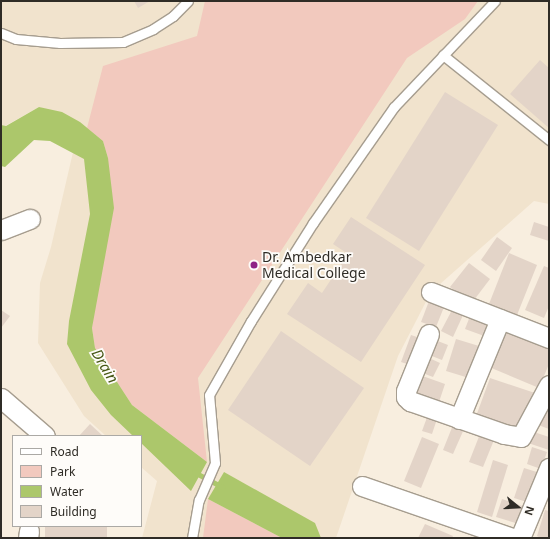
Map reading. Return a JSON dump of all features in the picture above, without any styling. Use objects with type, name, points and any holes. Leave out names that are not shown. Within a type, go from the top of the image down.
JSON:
[{"type":"street","points":[[1,230],[30,220]]},
{"type":"street","points":[[431,292],[549,338]]},
{"type":"street","points":[[459,419],[500,319]]},
{"type":"street","points":[[429,334],[406,391],[406,396],[410,401],[510,436],[521,437],[549,385]]},
{"type":"street","points":[[1,398],[44,435]]},
{"type":"street","points":[[520,538],[549,468]]},
{"type":"street","points":[[362,486],[512,538]]},
{"type":"lane","points":[[1,33],[16,39],[60,43],[123,42],[153,29],[173,16],[188,1]]},
{"type":"lane","points":[[192,538],[199,500],[215,463],[209,395],[251,321],[313,223],[394,106],[495,1]]},
{"type":"lane","points":[[443,55],[549,140]]},
{"type":"shaded area","name":"Dr. Ambedkar Medical College","points":[[1,1],[549,1],[549,204],[534,201],[431,292],[398,356],[336,538],[142,538],[157,481],[142,468],[142,435],[105,435],[84,416],[38,343],[40,283],[51,247],[80,122],[39,107],[5,126],[1,125]]},
{"type":"green space","points":[[205,1],[478,1],[465,19],[407,58],[198,378],[207,462],[132,405],[95,348],[92,328],[108,158],[103,141],[87,128],[103,66],[197,36]]},
{"type":"green space","points":[[208,499],[282,538],[203,538]]},
{"type":"water","points":[[39,107],[62,112],[80,122],[103,141],[108,158],[114,208],[92,328],[95,348],[132,405],[207,462],[191,491],[142,444],[142,435],[132,435],[111,415],[91,390],[67,344],[69,321],[90,214],[84,159],[50,141],[34,140],[5,167],[1,166],[1,125],[6,126]]},
{"type":"water","points":[[224,472],[315,523],[321,538],[282,538],[208,499]]},
{"type":"building","points":[[134,1],[150,1],[138,8]]},
{"type":"building","points":[[540,60],[549,68],[549,128],[510,94]]},
{"type":"building","points":[[445,92],[498,125],[419,251],[366,218]]},
{"type":"building","points":[[351,217],[425,265],[361,362],[287,314],[308,283],[322,293],[348,254],[333,244]]},
{"type":"building","points":[[534,222],[549,227],[549,241],[530,235]]},
{"type":"building","points":[[497,237],[512,248],[496,271],[481,260]]},
{"type":"building","points":[[509,253],[537,265],[517,315],[489,304]]},
{"type":"building","points":[[469,263],[490,279],[471,304],[450,287]]},
{"type":"building","points":[[544,266],[549,268],[549,306],[544,318],[525,310]]},
{"type":"building","points":[[429,301],[444,307],[436,327],[421,322]]},
{"type":"building","points":[[453,308],[464,313],[453,337],[441,331]]},
{"type":"building","points":[[1,310],[10,316],[1,328]]},
{"type":"building","points":[[472,311],[494,319],[487,337],[465,329]]},
{"type":"building","points":[[504,329],[549,347],[549,364],[539,388],[489,367]]},
{"type":"building","points":[[281,331],[364,388],[310,466],[228,410]]},
{"type":"building","points":[[411,335],[423,339],[413,366],[401,362]]},
{"type":"building","points":[[430,338],[448,345],[442,360],[424,353]]},
{"type":"building","points":[[456,339],[479,346],[469,378],[446,371]]},
{"type":"building","points":[[427,357],[440,363],[433,377],[420,372]]},
{"type":"building","points":[[417,374],[445,384],[439,402],[410,392]]},
{"type":"building","points":[[490,378],[535,393],[520,435],[475,419]]},
{"type":"building","points":[[549,391],[549,429],[533,423]]},
{"type":"building","points":[[429,412],[438,416],[432,434],[422,431]]},
{"type":"building","points":[[90,424],[102,435],[80,435]]},
{"type":"building","points":[[453,425],[464,429],[453,454],[443,450]]},
{"type":"building","points":[[528,430],[549,437],[549,450],[525,442]]},
{"type":"building","points":[[480,434],[494,440],[483,467],[469,462]]},
{"type":"building","points":[[422,437],[439,444],[421,488],[404,481]]},
{"type":"building","points":[[532,447],[547,452],[541,469],[527,464]]},
{"type":"building","points":[[493,460],[508,465],[492,517],[477,512]]},
{"type":"building","points":[[524,468],[540,473],[530,503],[514,498]]},
{"type":"building","points":[[502,499],[525,507],[519,524],[496,517]]},
{"type":"building","points":[[545,510],[549,511],[549,538],[541,538],[537,536]]},
{"type":"building","points":[[425,524],[453,536],[452,538],[418,538]]},
{"type":"building","points":[[45,527],[107,527],[107,538],[45,538]]},
{"type":"waterway","name":"Drain","points":[[194,472],[222,487]]},
{"type":"place","name":"Dr. Ambedkar Medical College","points":[[254,265]]}]
